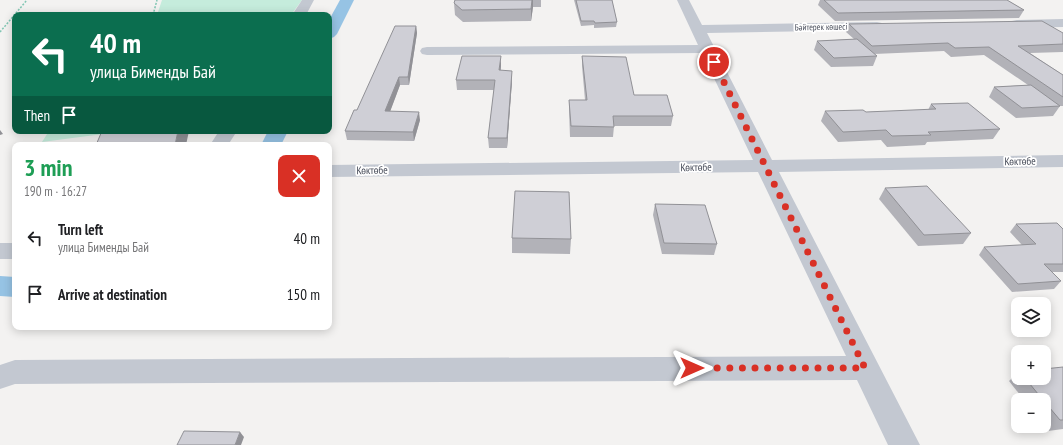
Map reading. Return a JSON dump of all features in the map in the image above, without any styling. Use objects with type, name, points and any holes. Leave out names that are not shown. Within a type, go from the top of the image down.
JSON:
[{"type":"street","points":[[301,12],[308,0]]},
{"type":"street","points":[[683,0],[767,166],[904,445]]},
{"type":"street","points":[[1008,24],[1063,23]]},
{"type":"street","name":"Бәйтерек көшесі","points":[[698,29],[888,26]]},
{"type":"street","points":[[427,51],[708,49]]},
{"type":"street","name":"Көктөбе","points":[[332,171],[767,166],[1063,160]]},
{"type":"street","points":[[0,251],[12,252]]},
{"type":"street","points":[[0,377],[14,372],[865,368]]},
{"type":"path","points":[[17,12],[27,0]]},
{"type":"path","points":[[154,12],[157,0]]},
{"type":"path","points":[[0,32],[12,18]]},
{"type":"green space","points":[[162,0],[302,0],[293,12],[158,12]]},
{"type":"green space","points":[[47,134],[103,134],[42,142]]},
{"type":"building","points":[[455,0],[532,0],[531,9],[462,10],[454,3]]},
{"type":"building","points":[[576,0],[612,0],[617,22],[595,23],[594,21],[581,21]]},
{"type":"building","points":[[824,0],[1007,0],[1024,10],[838,13]]},
{"type":"building","points":[[1042,21],[1063,33],[1063,44],[1018,46],[1063,75],[1063,97],[989,47],[955,48],[948,43],[872,46],[849,24]]},
{"type":"building","points":[[395,26],[416,26],[408,77],[399,77],[385,111],[419,112],[413,132],[345,131],[354,110],[357,110]]},
{"type":"building","points":[[857,39],[877,56],[834,58],[817,41]]},
{"type":"building","points":[[462,56],[501,56],[499,70],[512,71],[507,138],[488,138],[495,80],[456,80]]},
{"type":"building","points":[[582,56],[626,57],[634,95],[667,95],[673,116],[613,116],[614,127],[571,126],[569,100],[587,100]]},
{"type":"building","points":[[1031,85],[1060,106],[1022,108],[994,87]]},
{"type":"building","points":[[968,103],[1000,129],[928,132],[931,135],[892,136],[886,130],[843,132],[825,111],[863,110],[866,112],[936,109],[931,104]]},
{"type":"building","points":[[101,134],[177,134],[176,142],[97,142]]},
{"type":"building","points":[[927,186],[971,233],[924,235],[885,188]]},
{"type":"building","points":[[515,191],[569,192],[571,239],[512,238]]},
{"type":"building","points":[[655,204],[705,205],[717,244],[664,243]]},
{"type":"building","points":[[1057,223],[1063,229],[1063,264],[1044,264],[1061,281],[1018,284],[984,247],[1036,244],[1016,224]]},
{"type":"building","points":[[1063,367],[1063,420],[1060,420],[1051,409],[1051,393],[1037,393],[1031,385],[1051,385],[1051,368]]},
{"type":"building","points":[[184,431],[240,432],[235,445],[177,445]]},
{"type":"waterway","points":[[332,28],[347,0]]},
{"type":"waterway","points":[[272,142],[276,134]]},
{"type":"waterway","points":[[0,286],[12,287]]},
{"type":"route","points":[[692,368],[865,368],[767,166],[714,62]]}]
